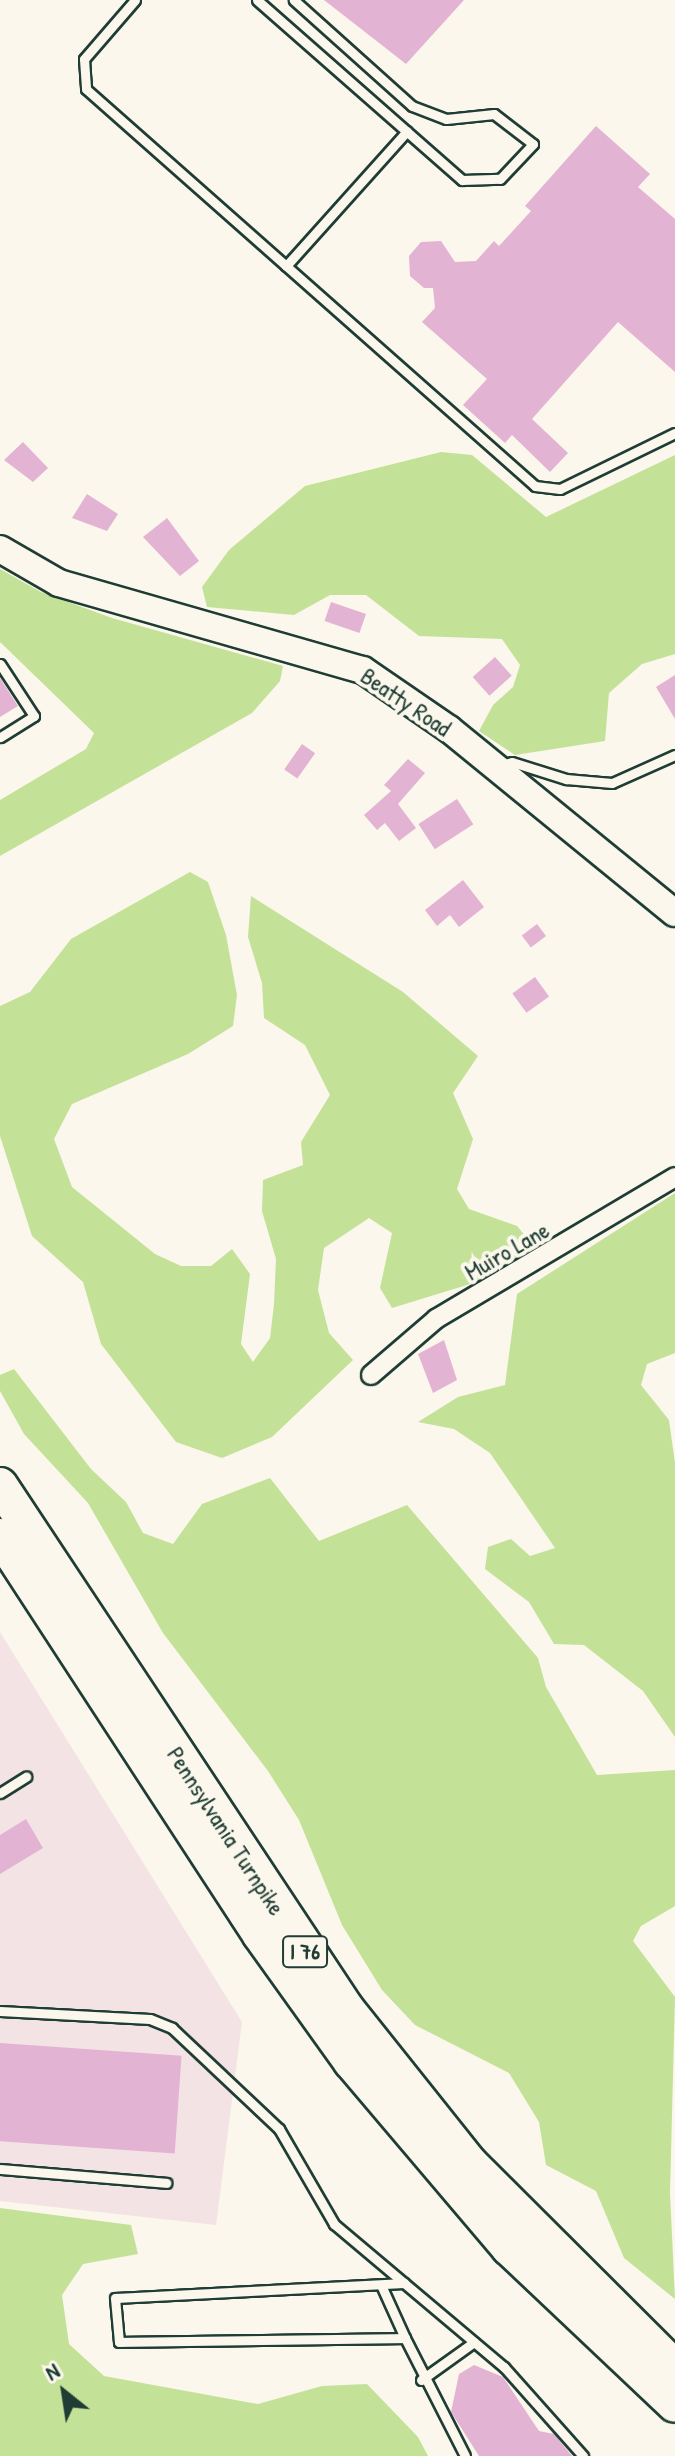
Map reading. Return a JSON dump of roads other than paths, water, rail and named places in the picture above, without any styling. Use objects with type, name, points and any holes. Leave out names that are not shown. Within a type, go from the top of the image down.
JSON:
[{"type":"highway","name":"Pennsylvania Turnpike","points":[[0,1485],[347,2009],[480,2173],[675,2367]]},
{"type":"highway","name":"Pennsylvania Turnpike","points":[[0,1536],[260,1935],[351,2062],[509,2248],[675,2405]]},
{"type":"street","name":"Beatty Road","points":[[0,549],[59,583],[363,670],[402,693],[675,913]]},
{"type":"street","name":"Muiro Lane","points":[[371,1375],[436,1319],[675,1177]]},
{"type":"lane","points":[[135,0],[84,59],[80,74],[86,89],[535,486],[560,489],[675,433]]},
{"type":"lane","points":[[257,0],[407,131],[474,184],[500,179],[533,144],[494,114],[446,119],[412,106],[294,0]]},
{"type":"lane","points":[[286,266],[407,131]]},
{"type":"lane","points":[[0,664],[34,716],[0,737]]},
{"type":"lane","points":[[494,767],[512,762],[566,779],[612,783],[675,755]]},
{"type":"lane","points":[[0,1793],[26,1777]]},
{"type":"lane","points":[[0,2011],[150,2019],[172,2028],[249,2094],[279,2129],[334,2224],[474,2342],[583,2456]]},
{"type":"lane","points":[[0,2169],[166,2183]]},
{"type":"lane","points":[[404,2283],[115,2298],[119,2342],[405,2338]]},
{"type":"lane","points":[[381,2285],[421,2380],[465,2456]]},
{"type":"lane","points":[[421,2380],[474,2342]]}]
